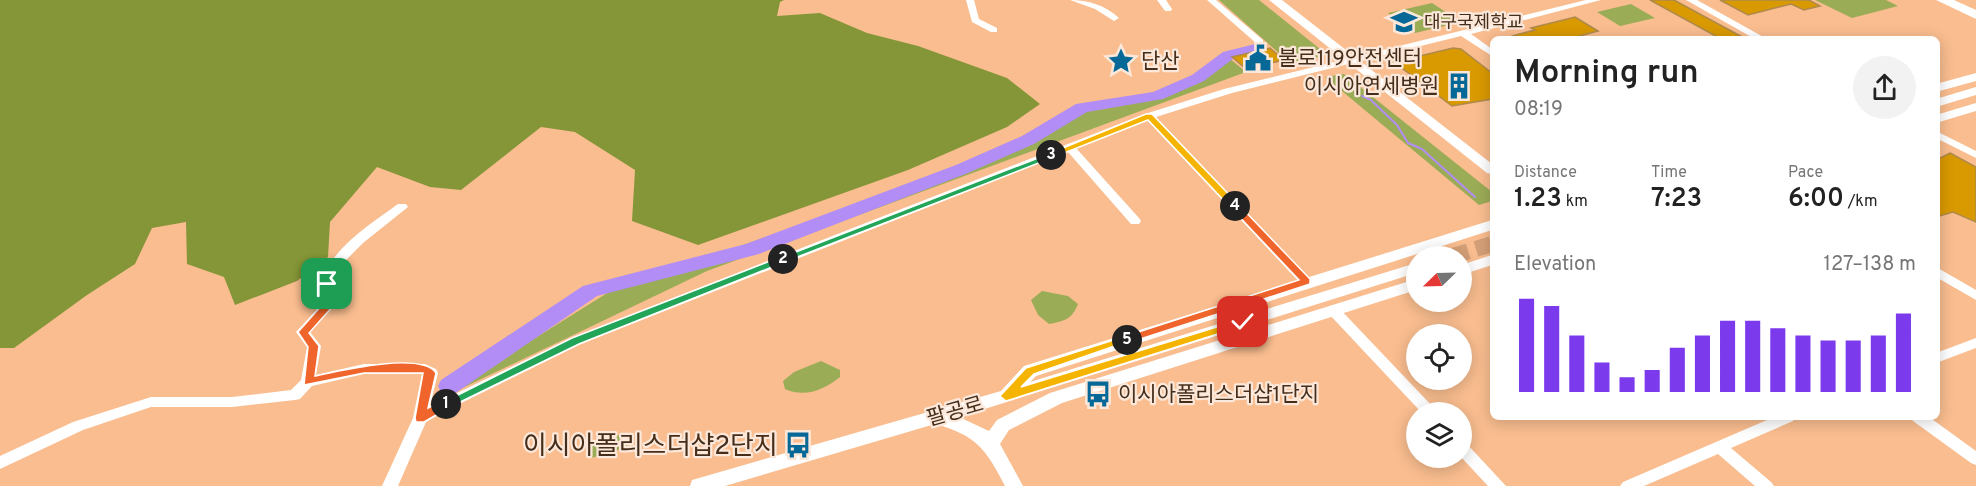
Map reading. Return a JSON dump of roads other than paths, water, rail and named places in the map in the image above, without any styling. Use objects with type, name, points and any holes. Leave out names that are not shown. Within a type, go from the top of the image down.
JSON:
[{"type":"highway","points":[[1943,0],[1976,15]]},
{"type":"highway","points":[[1968,0],[1976,4]]},
{"type":"main road","points":[[1275,0],[1289,6],[1350,59],[1490,168]]},
{"type":"main road","points":[[1940,87],[1976,77]]},
{"type":"main road","points":[[1940,102],[1976,91]]},
{"type":"main road","points":[[1940,118],[1976,106]]},
{"type":"main road","points":[[1006,396],[1030,371],[1490,226]]},
{"type":"main road","points":[[1472,266],[1490,261]]},
{"type":"main road","name":"팔공로","points":[[699,486],[1006,396],[1406,271]]},
{"type":"main road","points":[[991,442],[1003,425],[1056,398],[1406,287]]},
{"type":"main road","points":[[1006,396],[1056,398]]},
{"type":"main road","points":[[935,417],[967,425],[991,442],[1014,486]]},
{"type":"street","points":[[970,0],[975,20],[994,30]]},
{"type":"street","points":[[1074,0],[1098,8],[1114,18]]},
{"type":"street","points":[[1161,0],[1168,9]]},
{"type":"street","points":[[1211,0],[1260,42]]},
{"type":"street","points":[[420,418],[576,341],[1149,116],[1228,91],[1350,59],[1596,0]]},
{"type":"street","points":[[1690,0],[1756,36]]},
{"type":"street","points":[[1463,33],[1490,52]]},
{"type":"street","points":[[1149,116],[1306,282]]},
{"type":"street","points":[[1940,136],[1976,155]]},
{"type":"street","points":[[1070,148],[1135,221]]},
{"type":"street","points":[[308,382],[314,346],[303,332],[328,305],[327,284],[332,270],[365,235],[402,207]]},
{"type":"street","points":[[1940,274],[1976,296]]},
{"type":"street","points":[[1333,310],[1420,402]]},
{"type":"street","points":[[1940,356],[1976,343]]},
{"type":"street","points":[[0,463],[78,426],[151,402],[232,402],[295,395],[308,382],[364,369],[425,369],[431,373],[420,418],[390,486]]},
{"type":"street","points":[[1628,486],[1721,448],[1782,420]]},
{"type":"street","points":[[1922,420],[1976,459]]},
{"type":"street","points":[[1721,448],[1766,486]]},
{"type":"street","points":[[1472,459],[1498,486]]},
{"type":"waterway","points":[[449,386],[590,291],[752,249],[962,169],[1028,140],[1082,108],[1157,96],[1198,78],[1229,55],[1255,49]]},
{"type":"waterway","points":[[1362,96],[1371,100],[1397,125],[1408,143],[1422,149],[1475,197]]},
{"type":"tunnel","points":[[1472,250],[1490,245]]},
{"type":"place","name":"대구국제학교","points":[[1404,22]]},
{"type":"place","name":"불로119안전센터","points":[[1258,58]]},
{"type":"place","name":"단산","points":[[1121,61]]},
{"type":"place","name":"이시아연세병원","points":[[1459,86]]},
{"type":"place","name":"이시아폴리스더샵1단지","points":[[1098,394]]},
{"type":"place","name":"이시아폴리스더샵2단지","points":[[798,445]]}]
